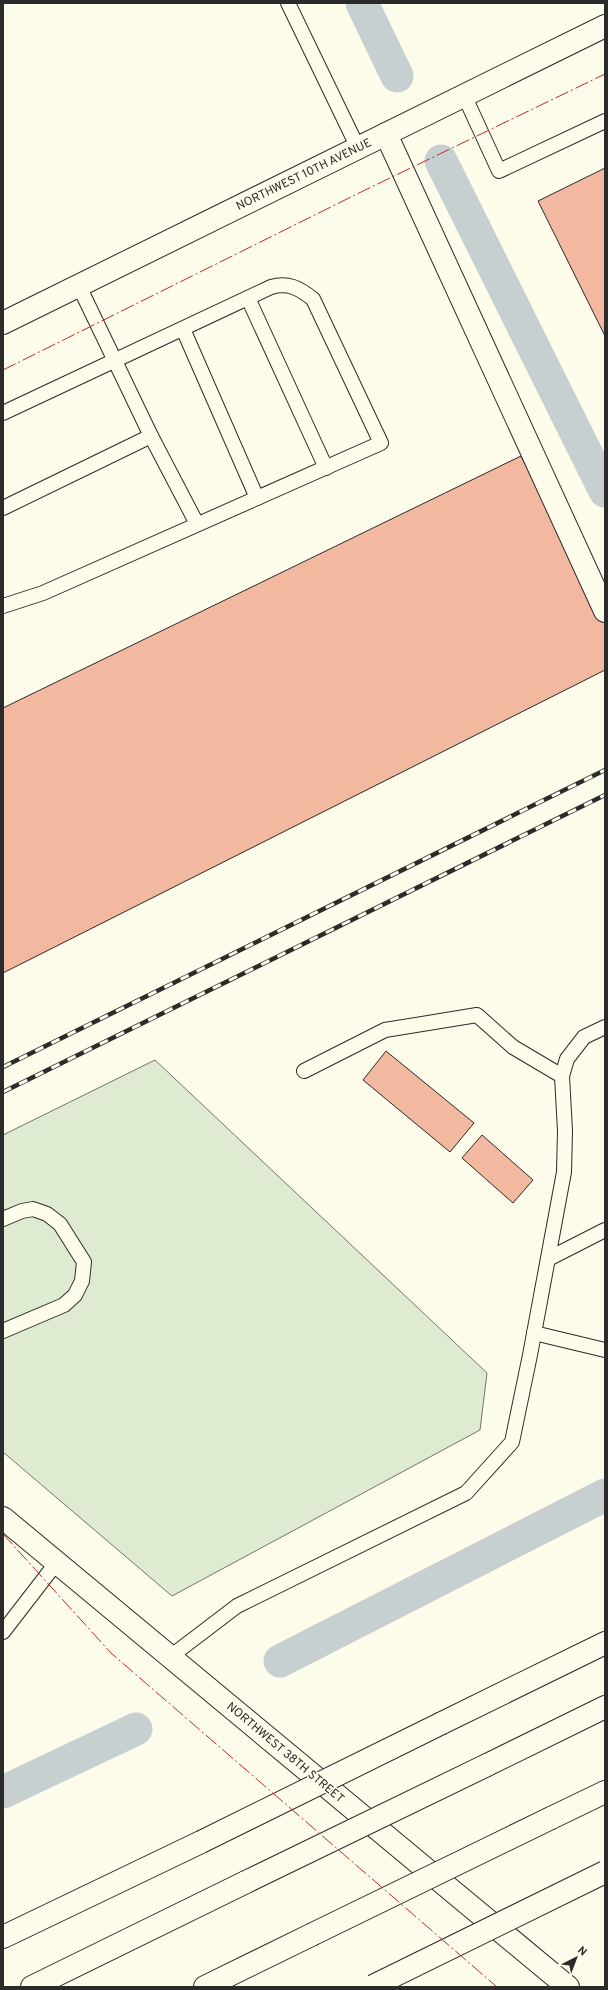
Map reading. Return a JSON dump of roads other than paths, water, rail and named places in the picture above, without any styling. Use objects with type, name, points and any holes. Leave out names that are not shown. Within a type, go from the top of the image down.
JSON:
[{"type":"main road","name":"NORTHWEST 10TH AVENUE","points":[[3,323],[605,26]]},
{"type":"main road","points":[[386,134],[605,611]]},
{"type":"main road","name":"NORTHWEST 38TH STREET","points":[[3,1518],[568,1987]]},
{"type":"main road","points":[[3,1937],[201,1842],[605,1643]]},
{"type":"main road","points":[[32,1987],[605,1706]]},
{"type":"main road","points":[[205,1987],[605,1792]]},
{"type":"main road","points":[[372,1986],[605,1872]]},
{"type":"lane","points":[[288,3],[358,148]]},
{"type":"lane","points":[[464,95],[499,171],[605,121]]},
{"type":"lane","points":[[3,413],[115,359],[282,284],[298,288],[313,299],[381,443],[43,593],[3,606]]},
{"type":"lane","points":[[79,286],[115,359],[150,436],[196,524]]},
{"type":"lane","points":[[248,298],[326,468]]},
{"type":"lane","points":[[183,329],[257,498]]},
{"type":"lane","points":[[3,508],[150,436]]},
{"type":"lane","points":[[304,1071],[386,1030],[477,1015],[513,1046],[562,1076]]},
{"type":"lane","points":[[170,1657],[237,1606],[466,1493],[512,1442],[564,1172],[565,1131],[562,1076],[567,1059],[584,1037],[605,1027]]},
{"type":"lane","points":[[3,1219],[22,1211],[34,1209],[47,1214],[60,1224],[84,1262],[82,1280],[75,1295],[64,1305],[3,1331]]},
{"type":"lane","points":[[548,1259],[605,1230]]},
{"type":"lane","points":[[534,1333],[605,1350]]},
{"type":"lane","points":[[3,1632],[57,1562]]},
{"type":"waterway","points":[[362,3],[397,76]]},
{"type":"waterway","points":[[441,161],[605,491]]},
{"type":"waterway","points":[[280,1661],[605,1495]]},
{"type":"waterway","points":[[3,1792],[136,1729]]},
{"type":"railway","points":[[3,1067],[605,770]]},
{"type":"railway","points":[[3,1092],[605,795]]}]
